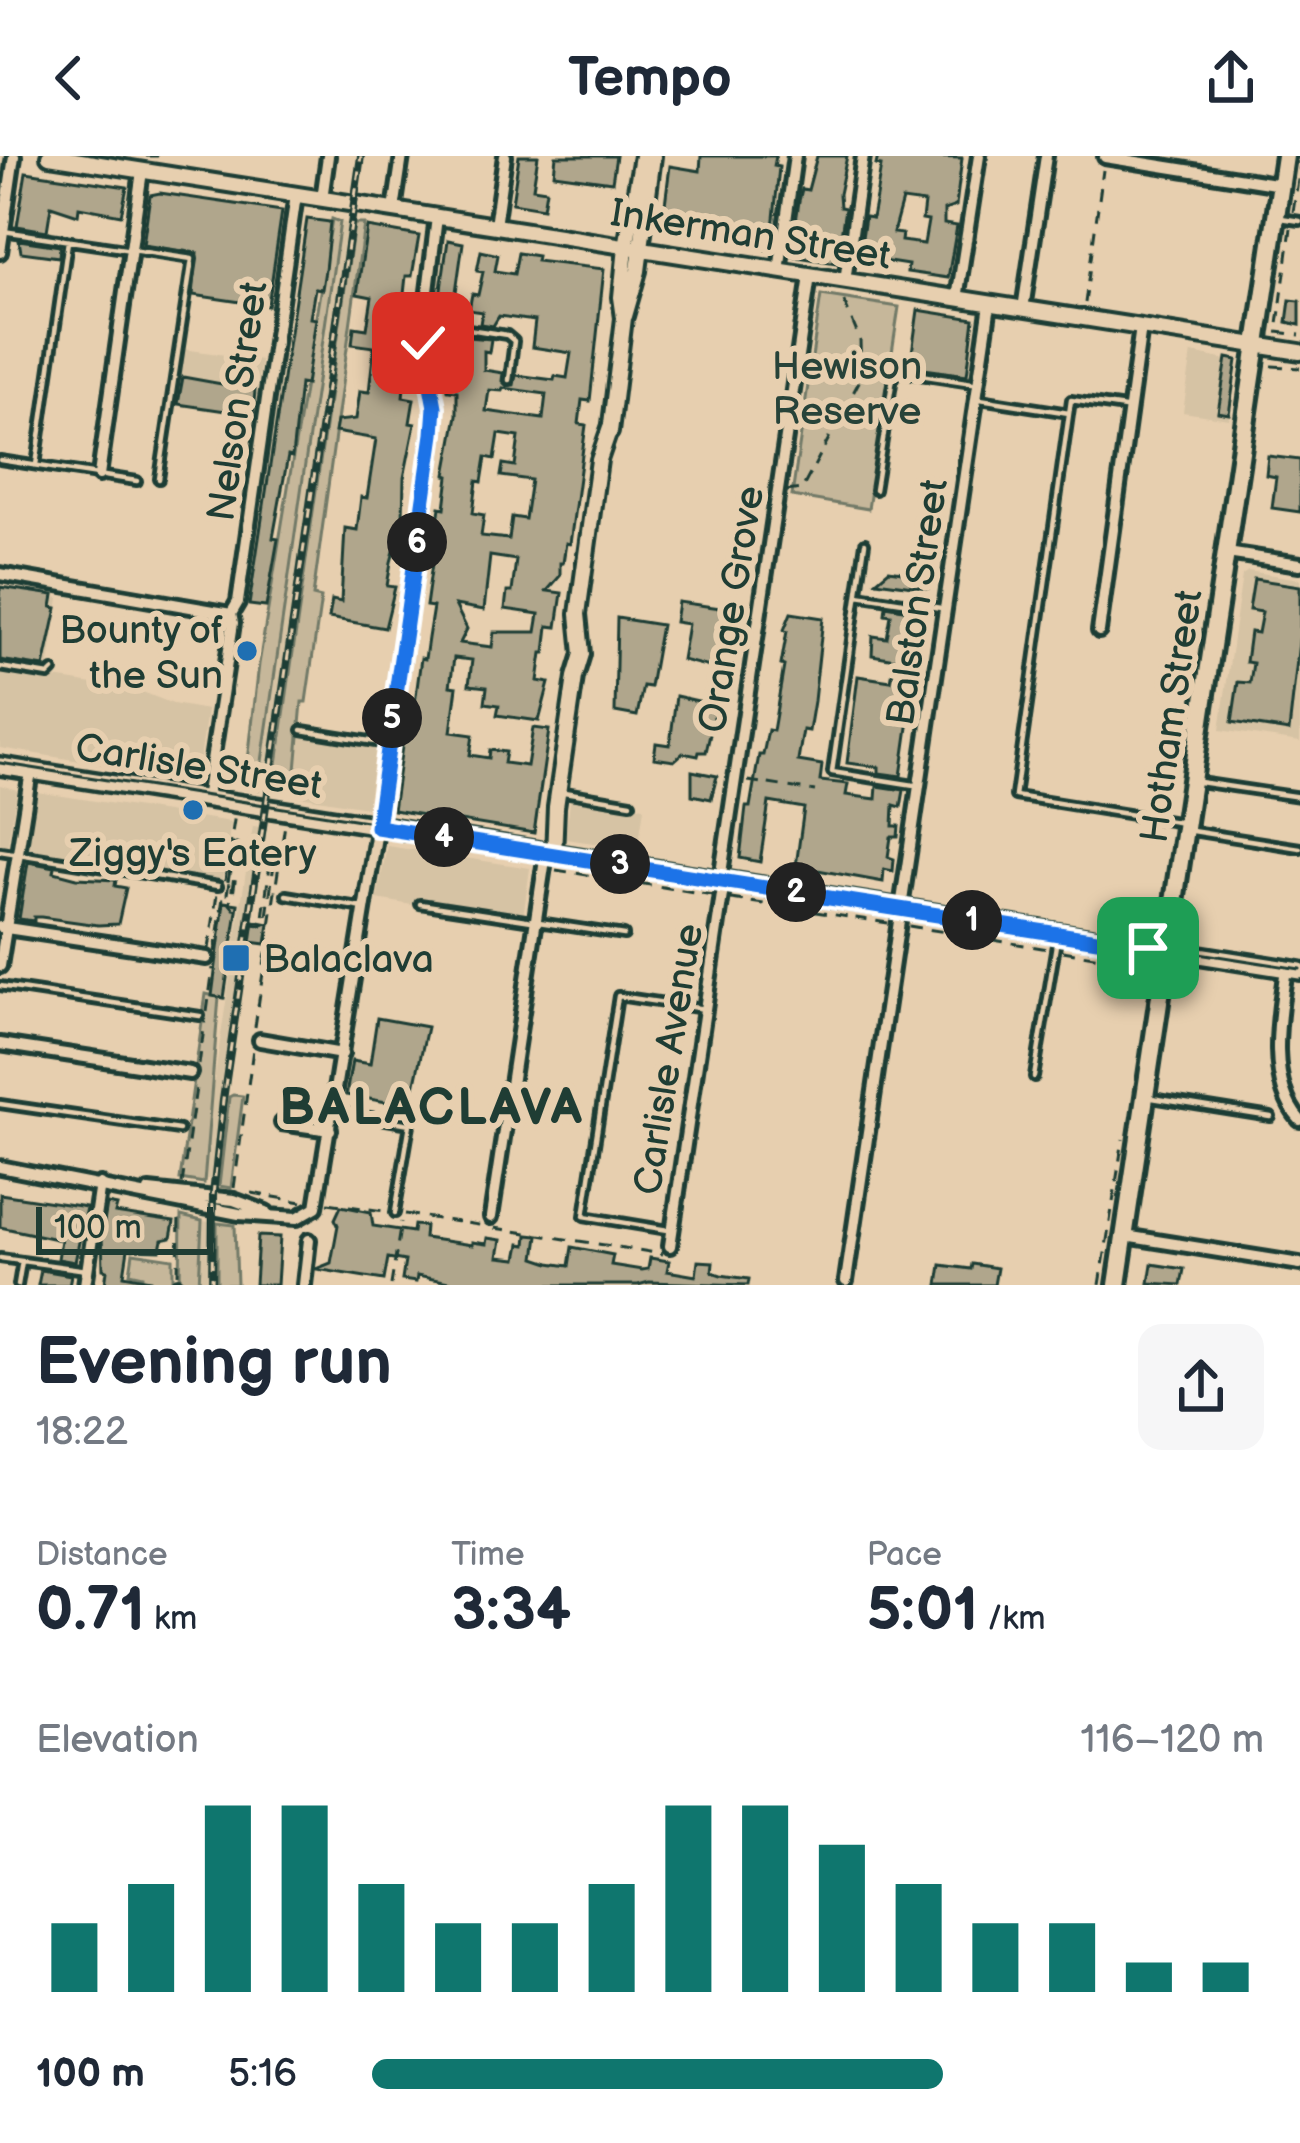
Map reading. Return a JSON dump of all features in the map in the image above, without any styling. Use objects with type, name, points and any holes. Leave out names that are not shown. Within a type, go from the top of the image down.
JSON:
[{"type":"main road","name":"Hotham Street","points":[[1117,1285],[1257,345],[1289,219],[1281,185],[1285,156]]},
{"type":"main road","name":"Carlisle Street","points":[[0,766],[900,917],[1293,970]]},
{"type":"street","points":[[0,252],[14,156]]},
{"type":"street","name":"Inkerman Street","points":[[49,156],[147,164],[296,195],[810,276],[844,289],[957,299],[1300,352]]},
{"type":"street","points":[[322,199],[328,156]]},
{"type":"street","points":[[394,210],[402,156]]},
{"type":"street","points":[[495,226],[505,156]]},
{"type":"street","points":[[495,1222],[536,922],[582,654],[578,614],[601,453],[610,428],[624,317],[632,299],[643,156]]},
{"type":"street","points":[[633,248],[653,156]]},
{"type":"street","points":[[779,271],[795,156]]},
{"type":"street","points":[[844,289],[863,156]]},
{"type":"street","points":[[957,299],[979,156]]},
{"type":"street","points":[[1023,309],[1046,156]]},
{"type":"street","points":[[1105,157],[1281,185]]},
{"type":"street","points":[[99,475],[147,164]]},
{"type":"street","name":"Nelson Street","points":[[206,800],[296,195]]},
{"type":"street","points":[[0,1168],[297,1218],[310,1214],[319,1201],[434,424],[423,322],[437,217]]},
{"type":"street","name":"Orange Grove","points":[[722,886],[810,276]]},
{"type":"street","name":"Balston Street","points":[[846,1281],[990,304]]},
{"type":"street","points":[[1099,631],[1142,327]]},
{"type":"street","points":[[1227,553],[1300,564]]},
{"type":"street","points":[[0,574],[232,615]]},
{"type":"street","points":[[0,966],[31,771]]},
{"type":"street","name":"Carlisle Avenue","points":[[673,1251],[672,1231],[722,886]]},
{"type":"street","points":[[3,927],[208,954]]},
{"type":"street","points":[[1293,970],[1280,1033],[1282,1085],[1285,1100],[1300,1120]]},
{"type":"street","points":[[260,1040],[342,1054]]},
{"type":"street","points":[[0,1044],[190,1073]]},
{"type":"street","points":[[283,1123],[330,1130]]},
{"type":"street","points":[[85,1285],[100,1184]]},
{"type":"street","points":[[1125,1236],[1300,1264]]},
{"type":"street","points":[[306,1285],[309,1240]]},
{"type":"lane","points":[[2,228],[192,260],[159,478]]},
{"type":"lane","points":[[36,465],[68,241]]},
{"type":"lane","points":[[423,322],[507,335],[514,341],[509,380]]},
{"type":"lane","points":[[875,490],[894,371],[979,384]]},
{"type":"lane","points":[[976,398],[1070,413]]},
{"type":"lane","points":[[1131,409],[1071,400],[1015,796],[1300,848]]},
{"type":"lane","points":[[0,460],[137,482]]},
{"type":"lane","points":[[865,543],[832,772],[920,786]]},
{"type":"lane","points":[[858,595],[945,609]]},
{"type":"lane","points":[[0,667],[49,675],[52,671]]},
{"type":"lane","points":[[302,730],[388,744]]},
{"type":"lane","points":[[1194,781],[1300,797]]},
{"type":"lane","points":[[558,791],[631,803]]},
{"type":"lane","points":[[0,851],[224,884]]},
{"type":"lane","points":[[286,896],[364,908]]},
{"type":"lane","points":[[420,904],[624,935]]},
{"type":"lane","points":[[1034,1077],[1056,941]]},
{"type":"lane","points":[[0,986],[200,1016]]},
{"type":"lane","points":[[672,1231],[584,1216],[618,996],[705,1009]]},
{"type":"lane","points":[[1146,1097],[1270,1117]]},
{"type":"lane","points":[[0,1104],[179,1130]]},
{"type":"lane","points":[[334,1111],[410,1124],[399,1213]]},
{"type":"lane","points":[[0,1258],[87,1270]]},
{"type":"lane","points":[[18,1285],[22,1261]]},
{"type":"path","points":[[147,164],[162,156]]},
{"type":"path","points":[[1082,318],[1105,157]]},
{"type":"path","points":[[1300,167],[1276,332],[1300,335]]},
{"type":"path","points":[[778,490],[802,489],[858,389],[862,351],[844,289]]},
{"type":"path","points":[[1272,366],[1300,368]]},
{"type":"path","points":[[734,779],[815,791]]},
{"type":"path","points":[[251,924],[266,924],[286,813]]},
{"type":"path","points":[[208,954],[231,854],[235,848],[236,843],[238,850],[233,850],[230,844],[234,822]]},
{"type":"path","points":[[233,1190],[262,959],[268,953],[276,849],[272,849],[262,924]]},
{"type":"path","points":[[224,884],[233,852],[239,854],[233,895],[227,894],[231,854]]},
{"type":"path","points":[[231,854],[237,854],[230,904],[240,916]]},
{"type":"path","points":[[549,858],[1056,941],[1150,965]]},
{"type":"path","points":[[178,1284],[180,1198],[219,905]]},
{"type":"path","points":[[1100,1285],[1126,1121]]},
{"type":"path","points":[[252,1193],[495,1222],[580,1242],[673,1251]]},
{"type":"path","points":[[391,1285],[399,1213]]},
{"type":"path","points":[[580,1242],[584,1216]]},
{"type":"shaded area","points":[[340,222],[354,224],[347,289],[274,785],[259,783],[259,778]]},
{"type":"shaded area","points":[[183,349],[261,360],[253,415],[175,403]]},
{"type":"shaded area","points":[[1192,353],[1237,362],[1229,419],[1183,412]]},
{"type":"shaded area","points":[[1248,571],[1300,579],[1300,742],[1220,730],[1242,575]]},
{"type":"shaded area","points":[[0,587],[59,598],[47,677],[140,691],[207,710],[197,780],[0,748]]},
{"type":"shaded area","points":[[300,734],[376,745],[367,807],[293,795]]},
{"type":"shaded area","points":[[0,785],[17,790],[7,849],[0,848]]},
{"type":"shaded area","points":[[37,792],[231,822],[222,882],[28,852]]},
{"type":"shaded area","points":[[571,796],[644,807],[638,849],[565,839]]},
{"type":"shaded area","points":[[253,826],[267,828],[219,1180],[204,1179],[210,1107]]},
{"type":"shaded area","points":[[387,846],[530,868],[523,917],[377,899]]},
{"type":"shaded area","points":[[202,1221],[217,1223],[217,1285],[199,1285]]},
{"type":"green space","points":[[332,219],[340,222],[258,789],[254,788],[256,775],[247,770],[259,664]]},
{"type":"green space","points":[[354,224],[364,224],[313,596],[321,598],[306,702],[302,702],[295,782],[274,785]]},
{"type":"green space","name":"Hewison Reserve","points":[[821,295],[899,307],[868,509],[792,496]]},
{"type":"green space","points":[[206,994],[219,997],[204,1183],[180,1179]]},
{"type":"green space","points":[[243,1096],[231,1188],[219,1186],[229,1097]]},
{"type":"green space","points":[[181,1216],[202,1221],[199,1285],[180,1285]]},
{"type":"green space","points":[[217,1223],[235,1225],[237,1285],[217,1285]]},
{"type":"green space","points":[[133,1253],[173,1259],[173,1285],[142,1285],[143,1276],[130,1273]]},
{"type":"building","points":[[519,156],[538,156],[533,188],[546,190],[543,208],[512,203]]},
{"type":"building","points":[[556,156],[616,156],[612,182],[554,174]]},
{"type":"building","points":[[701,156],[776,156],[771,250],[761,249],[761,242],[662,227],[670,166],[700,171]]},
{"type":"building","points":[[817,156],[847,156],[839,194],[840,207],[845,208],[837,263],[791,256],[802,189],[808,190]]},
{"type":"building","points":[[878,156],[962,158],[956,206],[944,210],[944,224],[957,226],[948,278],[907,272],[908,265],[876,260],[875,267],[858,265],[865,217],[872,218],[876,197],[881,166],[876,165]],"holes":[[[902,200],[924,203],[922,220],[928,221],[924,244],[901,241],[902,234],[893,233]]]},
{"type":"building","points":[[26,172],[127,187],[121,215],[79,207],[78,215],[51,206],[47,231],[17,226]]},
{"type":"building","points":[[150,195],[282,211],[268,306],[193,295],[197,253],[143,245]]},
{"type":"building","points":[[307,219],[330,222],[325,270],[322,289],[315,288],[310,318],[316,319],[306,385],[300,384],[266,607],[249,605]]},
{"type":"building","points":[[367,227],[419,236],[412,276],[406,276],[402,312],[410,314],[403,397],[414,399],[410,423],[415,424],[404,478],[403,519],[387,586],[395,587],[385,628],[329,618],[332,600],[341,602],[345,528],[357,530],[376,439],[335,432],[337,421],[356,419],[360,391],[369,392],[374,347],[352,344],[354,327],[367,329],[372,297],[357,294]]},
{"type":"building","points":[[19,240],[60,246],[59,257],[21,252]]},
{"type":"building","points":[[448,240],[463,243],[452,320],[437,317]]},
{"type":"building","points":[[481,251],[498,255],[495,271],[514,274],[518,253],[537,256],[536,261],[604,269],[590,401],[582,400],[579,424],[586,425],[570,544],[566,543],[560,576],[547,591],[562,593],[557,627],[548,626],[542,653],[538,681],[549,683],[539,721],[497,715],[499,705],[485,703],[487,687],[469,685],[472,660],[454,658],[450,686],[457,687],[451,732],[473,735],[470,755],[489,758],[490,750],[506,752],[504,763],[527,766],[533,728],[549,730],[534,833],[393,810],[405,725],[412,726],[421,658],[425,659],[433,607],[426,606],[457,415],[457,391],[448,390],[440,353],[446,335],[491,339],[489,352],[484,351],[484,370],[503,373],[507,386],[514,385],[516,375],[567,378],[571,353],[532,347],[535,321],[499,316],[493,326],[480,324],[482,312],[469,310],[483,272],[477,271]],"holes":[[[489,390],[546,394],[543,419],[486,411]],[[499,434],[519,437],[515,466],[503,464],[501,476],[531,480],[525,519],[512,517],[509,539],[481,536],[484,515],[473,513],[486,457],[495,459]],[[490,556],[516,560],[505,609],[539,614],[536,632],[494,632],[492,647],[460,643],[467,629],[455,605],[484,610]]]},
{"type":"building","points":[[1290,300],[1300,301],[1300,325],[1287,322]]},
{"type":"building","points":[[918,310],[974,319],[967,375],[910,367]]},
{"type":"building","points":[[1227,358],[1237,360],[1229,414],[1218,412]]},
{"type":"building","points":[[183,377],[255,390],[253,415],[178,404]]},
{"type":"building","points":[[1268,456],[1300,460],[1300,512],[1272,508],[1276,477],[1266,475]]},
{"type":"building","points":[[889,570],[921,575],[929,579],[928,588],[876,581]]},
{"type":"building","points":[[1254,579],[1300,586],[1289,731],[1232,722],[1238,682],[1250,683],[1253,663],[1246,662],[1250,632],[1258,633],[1262,612],[1249,610]]},
{"type":"building","points":[[0,587],[54,595],[52,607],[57,608],[44,667],[0,660]]},
{"type":"building","points":[[678,602],[742,611],[733,673],[682,660],[688,624],[675,622]]},
{"type":"building","points":[[886,606],[926,613],[912,671],[916,671],[901,776],[879,773],[879,767],[847,763],[858,676],[891,681],[895,659],[872,655],[873,636],[887,638],[891,615],[885,614]]},
{"type":"building","points":[[791,613],[823,618],[809,731],[803,730],[798,761],[822,765],[820,781],[848,784],[846,795],[876,799],[877,786],[904,790],[901,807],[894,805],[893,826],[899,826],[898,837],[891,837],[888,857],[894,859],[893,871],[884,869],[883,882],[796,866],[804,808],[769,802],[760,862],[740,858],[759,755],[763,755],[768,730],[773,731],[784,666],[784,630]]},
{"type":"building","points":[[617,618],[661,625],[650,687],[643,686],[637,716],[615,712]]},
{"type":"building","points":[[676,696],[711,704],[715,712],[706,752],[698,756],[683,753],[674,761],[654,758],[656,743],[670,745]]},
{"type":"building","points":[[692,771],[717,776],[711,799],[692,795]]},
{"type":"building","points":[[28,862],[55,867],[54,872],[77,878],[116,880],[115,886],[126,888],[118,924],[19,919]]},
{"type":"building","points":[[224,902],[238,904],[224,998],[212,996]]},
{"type":"building","points":[[254,921],[269,924],[266,944],[251,942]]},
{"type":"building","points":[[377,1018],[427,1027],[410,1106],[346,1095],[352,1061],[370,1064]]},
{"type":"building","points":[[0,1194],[86,1207],[75,1262],[58,1259],[61,1240],[0,1227]]},
{"type":"building","points":[[107,1204],[117,1206],[115,1213],[174,1222],[171,1238],[162,1240],[160,1250],[128,1249],[124,1275],[151,1280],[151,1285],[105,1285],[102,1235]]},
{"type":"building","points":[[341,1206],[371,1212],[373,1226],[413,1232],[414,1225],[425,1226],[424,1238],[472,1245],[486,1244],[487,1238],[501,1240],[498,1257],[517,1259],[527,1235],[538,1236],[535,1258],[550,1263],[569,1266],[572,1247],[613,1255],[611,1265],[648,1269],[650,1258],[669,1261],[667,1271],[696,1276],[698,1261],[713,1262],[712,1272],[749,1279],[748,1285],[465,1285],[417,1276],[416,1282],[402,1280],[405,1261],[388,1258],[384,1280],[316,1269],[331,1263],[335,1219]]},
{"type":"building","points":[[258,1236],[280,1237],[277,1285],[255,1285]]},
{"type":"building","points":[[972,1264],[997,1268],[994,1285],[938,1285],[941,1265],[971,1269]]},
{"type":"building","points":[[1152,1264],[1184,1269],[1181,1285],[1149,1283]]},
{"type":"building","points":[[41,1270],[71,1275],[69,1285],[38,1285]]},
{"type":"tram line","points":[[0,763],[1300,969]]},
{"type":"railway","points":[[212,1285],[213,1195],[223,1100],[361,156]]},
{"type":"place","name":"Bounty of the Sun","points":[[247,651]]},
{"type":"place","name":"Ziggy's Eatery","points":[[193,810]]},
{"type":"place","name":"Balaclava","points":[[236,958]]},
{"type":"district","name":"BALACLAVA","points":[[432,1106]]},
{"type":"route","points":[[423,343],[435,407],[433,434],[377,827],[1148,948]]}]
